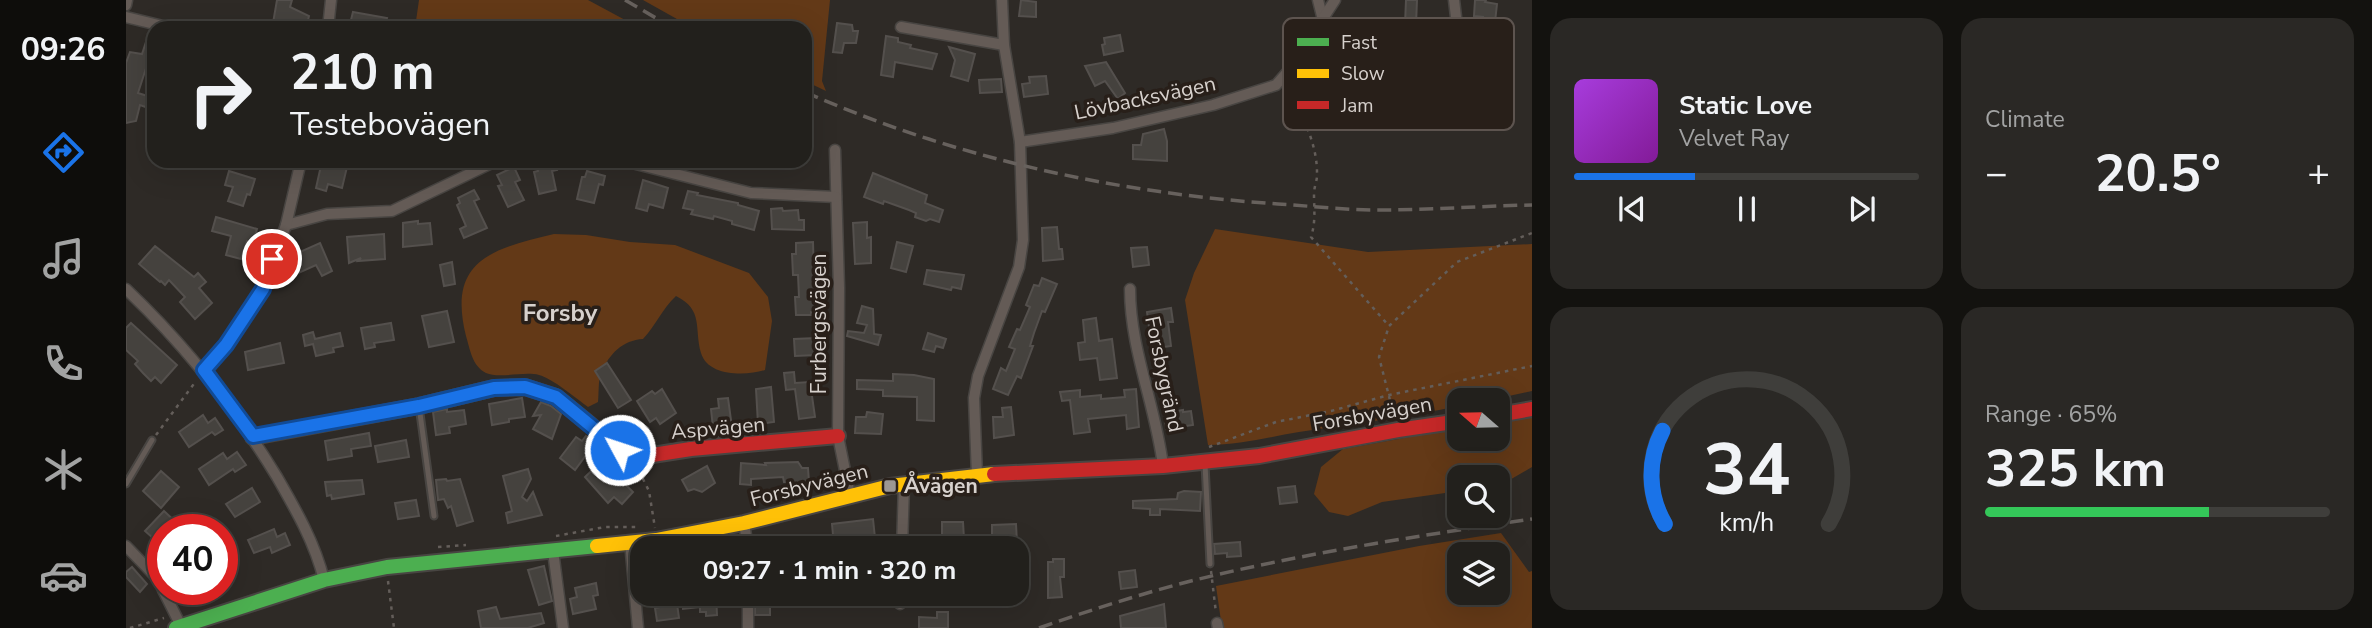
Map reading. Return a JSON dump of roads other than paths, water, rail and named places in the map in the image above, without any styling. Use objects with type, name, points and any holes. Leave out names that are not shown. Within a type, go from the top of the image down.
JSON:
[{"type":"street","points":[[329,21],[331,0]]},
{"type":"street","points":[[977,475],[974,398],[978,376],[1019,267],[1023,240],[1020,142],[1004,45],[1002,0]]},
{"type":"street","points":[[1318,0],[1322,16]]},
{"type":"street","points":[[1322,16],[1335,0]]},
{"type":"street","points":[[1454,0],[1456,18]]},
{"type":"street","points":[[126,17],[147,22]]},
{"type":"street","points":[[901,27],[1004,45]]},
{"type":"street","name":"Lövbacksvägen","points":[[1020,142],[1114,128],[1213,105],[1276,85],[1283,77]]},
{"type":"street","name":"Furbergsvägen","points":[[835,150],[839,288],[838,436],[849,495]]},
{"type":"street","points":[[204,370],[226,345],[263,289],[286,225],[299,168]]},
{"type":"street","points":[[286,225],[327,214],[392,211],[481,168]]},
{"type":"street","points":[[651,168],[751,194],[836,197]]},
{"type":"street","points":[[126,289],[204,370],[253,436],[300,516],[324,580]]},
{"type":"street","name":"Forsbygränd","points":[[1130,289],[1130,315],[1163,466]]},
{"type":"street","name":"Aspvägen","points":[[419,406],[494,388],[534,388],[556,397],[620,450],[634,458],[691,449],[838,436]]},
{"type":"street","points":[[253,436],[419,406]]},
{"type":"street","points":[[1510,413],[1532,409]]},
{"type":"street","name":"Forsbyvägen","points":[[677,536],[744,523],[849,495],[904,484],[977,475],[1163,466],[1203,456],[1259,456],[1447,423]]},
{"type":"street","points":[[902,536],[904,484]]},
{"type":"street","points":[[744,523],[746,536]]},
{"type":"street","name":"Forsbyvägen","points":[[178,627],[324,580],[387,567],[630,542]]},
{"type":"street","points":[[126,546],[147,568]]},
{"type":"street","points":[[553,551],[563,628]]},
{"type":"street","points":[[169,605],[178,627]]},
{"type":"street","points":[[636,606],[638,628]]},
{"type":"street","points":[[748,606],[748,628]]},
{"type":"lane","points":[[419,406],[434,516]]},
{"type":"lane","points":[[126,484],[152,440]]},
{"type":"lane","points":[[1203,456],[1210,564]]},
{"type":"railway","points":[[625,0],[661,21]]},
{"type":"railway","points":[[812,95],[919,136],[977,154],[1036,169],[1156,191],[1217,199],[1366,210],[1532,205]]},
{"type":"railway","points":[[1039,628],[1150,592],[1229,572],[1358,546],[1532,519]]},
{"type":"place","name":"Åvägen","points":[[890,486]]},
{"type":"district","name":"Forsby","points":[[560,313]]}]
